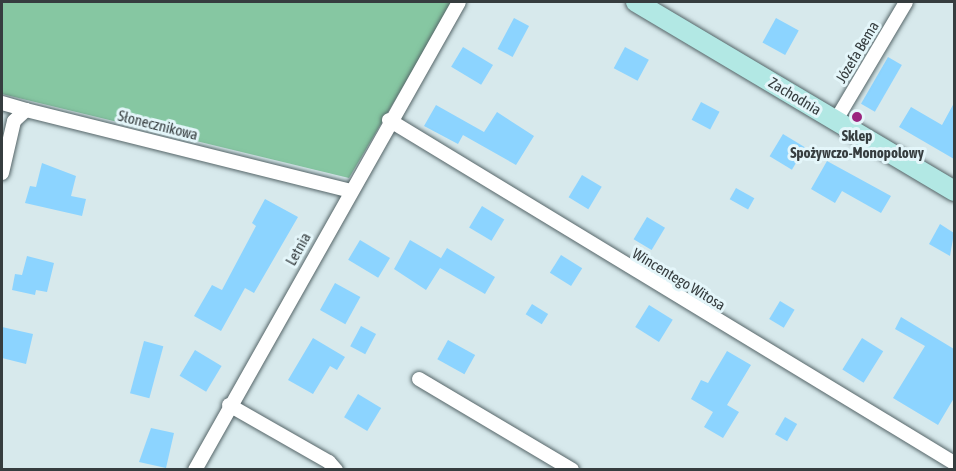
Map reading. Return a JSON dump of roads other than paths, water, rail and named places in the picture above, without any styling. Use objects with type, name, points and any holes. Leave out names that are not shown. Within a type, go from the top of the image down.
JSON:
[{"type":"street","name":"Letnia","points":[[195,470],[389,120],[459,2]]},
{"type":"street","name":"Zachodnia","points":[[636,2],[954,192]]},
{"type":"street","name":"Józefa Bema","points":[[836,120],[906,2]]},
{"type":"street","name":"Słonecznikowa","points":[[2,103],[26,111],[350,191]]},
{"type":"street","points":[[2,173],[14,121],[26,111]]},
{"type":"street","name":"Wincentego Witosa","points":[[389,120],[954,463]]},
{"type":"street","points":[[419,379],[572,470]]},
{"type":"street","points":[[229,405],[336,470]]},
{"type":"place","name":"Sklep Spożywczo-Monopolowy","points":[[857,117]]}]
